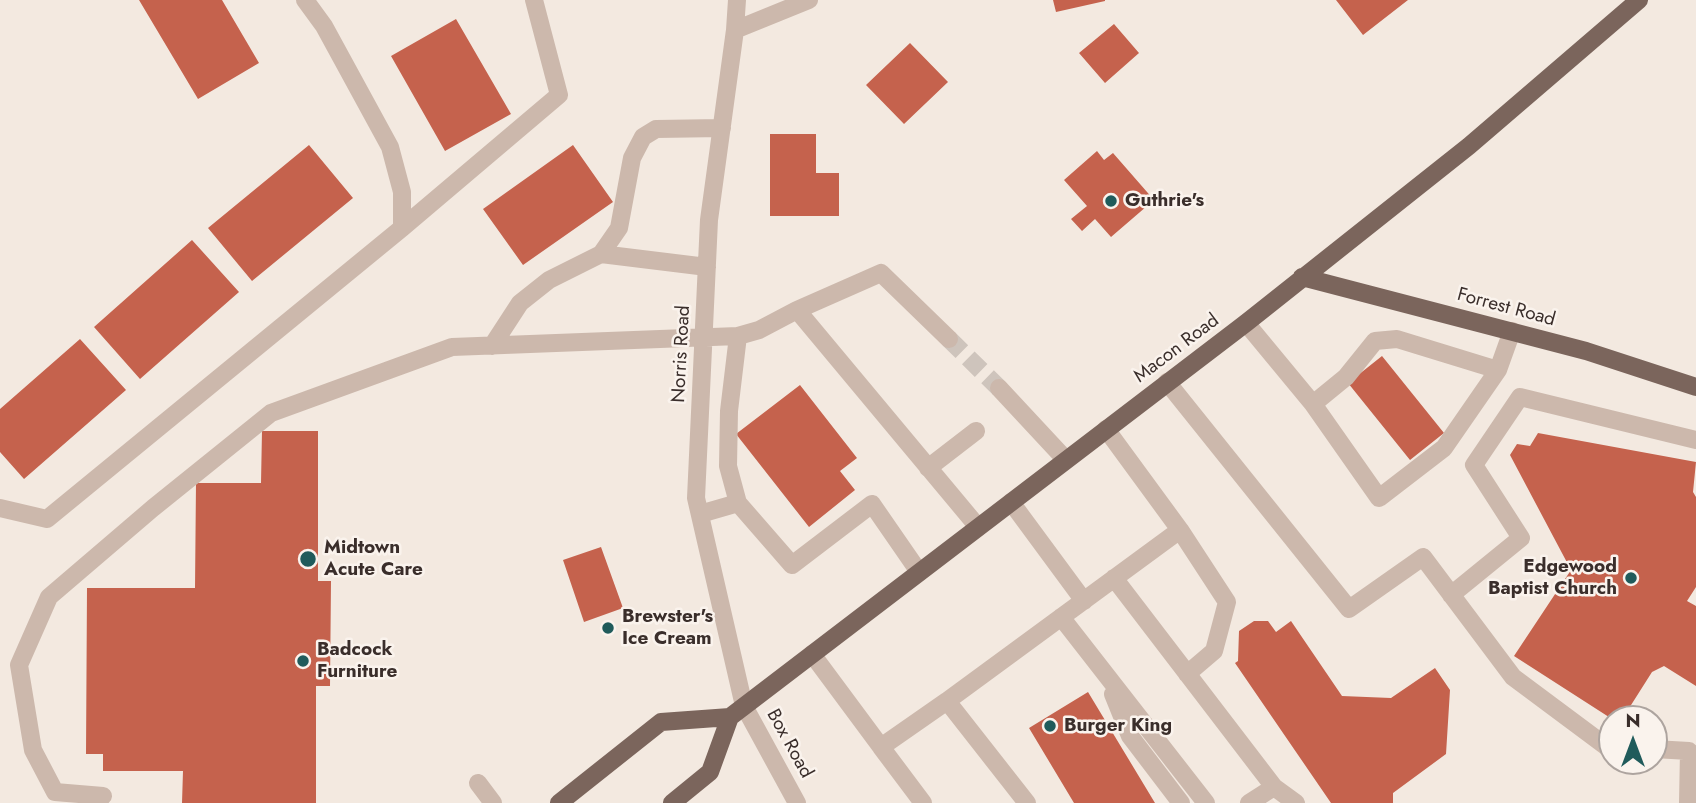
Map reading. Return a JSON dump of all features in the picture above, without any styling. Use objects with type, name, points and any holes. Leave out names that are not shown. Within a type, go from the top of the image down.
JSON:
[{"type":"main road","name":"Macon Road","points":[[737,712],[1246,323],[1469,146],[1639,0]]},
{"type":"main road","name":"Forrest Road","points":[[1302,277],[1586,351],[1696,387]]},
{"type":"main road","points":[[559,803],[661,722],[737,712]]},
{"type":"main road","points":[[672,803],[710,772],[737,712]]},
{"type":"street","points":[[305,0],[324,26],[390,147],[402,192],[402,228]]},
{"type":"street","points":[[0,508],[47,519],[402,228],[559,95],[534,0]]},
{"type":"street","name":"Norris Road","points":[[737,0],[709,220],[696,498],[737,712]]},
{"type":"street","points":[[735,30],[809,0]]},
{"type":"street","points":[[492,346],[520,303],[549,280],[601,254],[619,228],[632,158],[643,137],[656,129],[722,128]]},
{"type":"street","points":[[601,254],[707,267]]},
{"type":"street","points":[[103,796],[55,792],[33,750],[19,665],[49,597],[153,508],[271,413],[452,347],[738,336],[759,330],[881,273],[949,339]]},
{"type":"street","points":[[797,310],[978,527]]},
{"type":"street","points":[[1246,323],[1313,404],[1379,498],[1444,448],[1498,370],[1512,331]]},
{"type":"street","points":[[738,336],[729,411],[728,466],[738,503],[792,565],[872,504],[919,572]]},
{"type":"street","points":[[1313,404],[1346,377],[1376,341],[1397,340],[1498,370]]},
{"type":"street","points":[[1167,382],[1349,609],[1423,557],[1513,677],[1598,740]]},
{"type":"street","points":[[999,388],[1066,460]]},
{"type":"street","points":[[1451,595],[1521,538],[1474,466],[1520,397],[1696,440]]},
{"type":"street","points":[[1106,429],[1180,530],[1227,602],[1214,651],[1187,674]]},
{"type":"street","points":[[928,468],[976,431]]},
{"type":"street","points":[[1012,502],[1084,601]]},
{"type":"street","points":[[700,514],[738,503]]},
{"type":"street","points":[[881,747],[1180,530]]},
{"type":"street","points":[[1114,578],[1273,787],[1296,803]]},
{"type":"street","points":[[1061,617],[1206,803]]},
{"type":"street","points":[[812,654],[923,803]]},
{"type":"street","points":[[1106,675],[1130,736],[1181,803]]},
{"type":"street","points":[[947,701],[1027,803]]},
{"type":"street","name":"Box Road","points":[[737,712],[797,803]]},
{"type":"street","points":[[1668,750],[1689,751],[1688,803]]},
{"type":"street","points":[[478,783],[494,803]]},
{"type":"street","points":[[1249,803],[1273,787]]},
{"type":"building","points":[[139,0],[222,0],[259,63],[198,99]]},
{"type":"building","points":[[1053,0],[1105,0],[1105,1],[1056,12]]},
{"type":"building","points":[[1336,0],[1408,0],[1363,35]]},
{"type":"building","points":[[456,19],[511,114],[445,151],[391,56]]},
{"type":"building","points":[[1114,24],[1139,53],[1105,83],[1079,53]]},
{"type":"building","points":[[910,43],[948,82],[904,124],[866,85]]},
{"type":"building","points":[[770,134],[816,134],[816,173],[839,173],[839,216],[770,216]]},
{"type":"building","points":[[309,145],[353,198],[252,281],[208,228]]},
{"type":"building","points":[[573,145],[613,202],[523,265],[483,209]]},
{"type":"building","points":[[1097,151],[1104,160],[1113,153],[1154,200],[1111,237],[1095,219],[1082,231],[1071,219],[1087,206],[1064,180]]},
{"type":"building","points":[[192,240],[239,292],[140,379],[94,327]]},
{"type":"building","points":[[80,339],[126,390],[24,479],[0,452],[0,409]]},
{"type":"building","points":[[1382,356],[1444,433],[1410,460],[1348,383]]},
{"type":"building","points":[[800,385],[857,458],[840,471],[855,490],[809,527],[736,434]]},
{"type":"building","points":[[262,431],[318,431],[318,581],[331,581],[330,686],[316,686],[316,803],[182,803],[183,771],[103,771],[103,754],[86,754],[87,588],[195,588],[196,483],[261,483]]},
{"type":"building","name":"Edgewood Baptist Church","points":[[1538,433],[1696,462],[1693,492],[1696,497],[1696,587],[1687,601],[1696,606],[1696,686],[1664,666],[1652,672],[1631,705],[1598,705],[1598,710],[1514,656],[1571,570],[1510,455],[1517,444],[1530,446]]},
{"type":"building","points":[[601,547],[623,608],[584,622],[563,560]]},
{"type":"building","points":[[1254,621],[1268,621],[1276,632],[1291,621],[1342,696],[1391,698],[1435,668],[1450,690],[1446,754],[1393,793],[1393,803],[1331,803],[1235,663],[1238,661],[1239,631]]},
{"type":"building","points":[[1088,692],[1155,803],[1074,803],[1029,728]]},
{"type":"tunnel","points":[[949,339],[999,388]]},
{"type":"place","name":"Guthrie's","points":[[1111,201]]},
{"type":"place","name":"Midtown Acute Care","points":[[308,559]]},
{"type":"place","name":"Edgewood Baptist Church","points":[[1631,578]]},
{"type":"place","name":"Brewster's Ice Cream","points":[[608,628]]},
{"type":"place","name":"Badcock Furniture","points":[[303,661]]},
{"type":"place","name":"Burger King","points":[[1050,726]]}]
